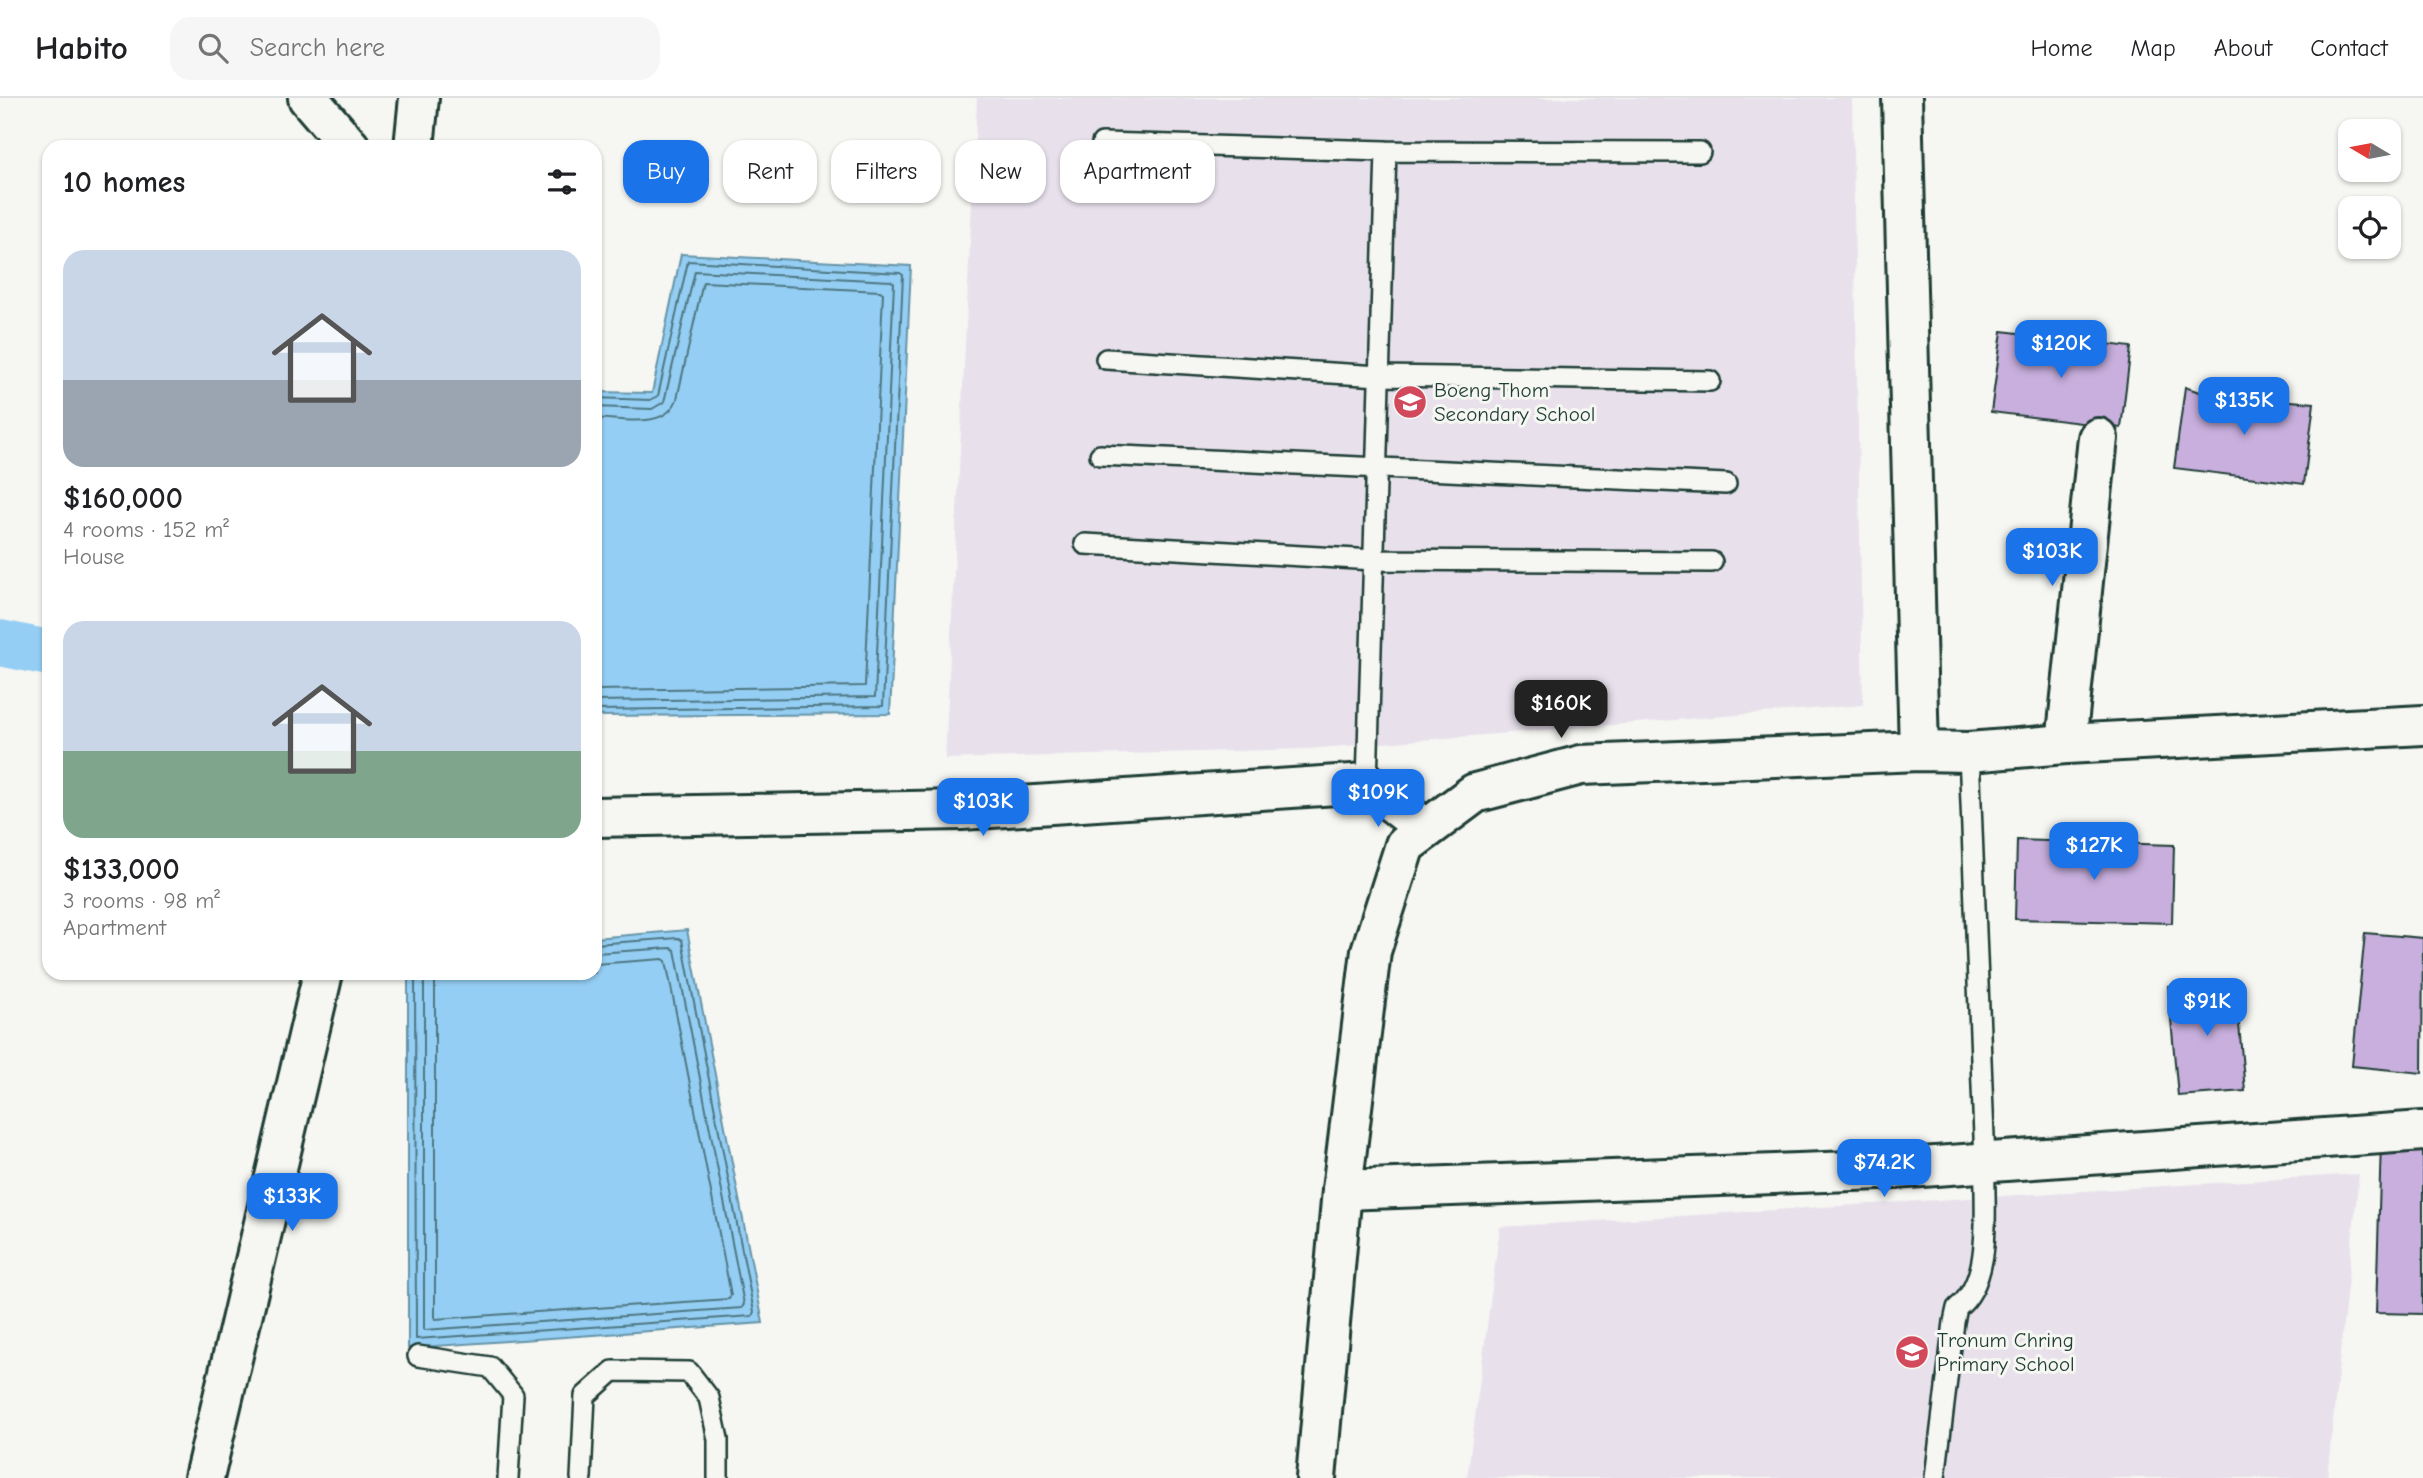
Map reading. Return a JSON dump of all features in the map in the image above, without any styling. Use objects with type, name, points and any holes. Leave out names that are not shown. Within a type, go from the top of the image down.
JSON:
[{"type":"street","points":[[308,98],[344,140]]},
{"type":"street","points":[[415,140],[419,98]]},
{"type":"street","points":[[1902,98],[1919,751]]},
{"type":"street","points":[[2066,744],[2098,438]]},
{"type":"street","points":[[1316,1478],[1342,1190],[1371,951],[1405,845],[1475,793],[1581,765],[1919,751],[1969,752],[2066,744],[2423,725]]},
{"type":"street","points":[[602,817],[961,810],[1367,783],[1426,829]]},
{"type":"street","points":[[204,1478],[321,980]]},
{"type":"street","points":[[1342,1190],[1880,1170],[2423,1132]]},
{"type":"lane","points":[[1215,146],[1386,151],[1700,152]]},
{"type":"lane","points":[[1367,783],[1386,151]]},
{"type":"lane","points":[[1105,359],[1380,376],[1710,381]]},
{"type":"lane","points":[[1100,455],[1726,484]]},
{"type":"lane","points":[[1084,544],[1375,560],[1712,562]]},
{"type":"lane","points":[[1935,1478],[1955,1315],[1957,1308],[1968,1300],[1981,1270],[1985,1225],[1985,1162],[1969,752]]},
{"type":"lane","points":[[418,1356],[490,1367],[513,1395],[508,1478]]},
{"type":"lane","points":[[580,1478],[585,1396],[613,1371],[689,1372],[709,1398],[718,1439],[718,1478]]},
{"type":"shaded area","name":"Boeng Thom Secondary School","points":[[977,98],[1852,98],[1863,705],[1307,749],[945,759],[972,203],[1046,203],[1046,140],[975,140]]},
{"type":"shaded area","name":"Tronum Chring Primary School","points":[[2359,1174],[2327,1478],[1467,1478],[1500,1227]]},
{"type":"water","points":[[681,254],[911,266],[890,714],[602,716],[602,392],[652,393]]},
{"type":"water","points":[[687,930],[763,1323],[408,1348],[408,980],[602,980],[602,937]]},
{"type":"building","points":[[2002,331],[2131,347],[2121,428],[1991,412]]},
{"type":"building","points":[[2185,387],[2205,394],[2314,403],[2304,484],[2174,468]]},
{"type":"building","points":[[2017,840],[2174,845],[2172,923],[2015,919]]},
{"type":"building","points":[[2365,933],[2423,938],[2422,1073],[2352,1066]]},
{"type":"building","points":[[2235,980],[2245,1091],[2178,1096],[2168,986]]},
{"type":"building","points":[[2381,1141],[2423,1142],[2423,1314],[2376,1313]]},
{"type":"waterway","points":[[0,643],[42,652]]},
{"type":"place","name":"Boeng Thom Secondary School","points":[[1410,402]]},
{"type":"place","name":"Tronum Chring Primary School","points":[[1912,1352]]}]
